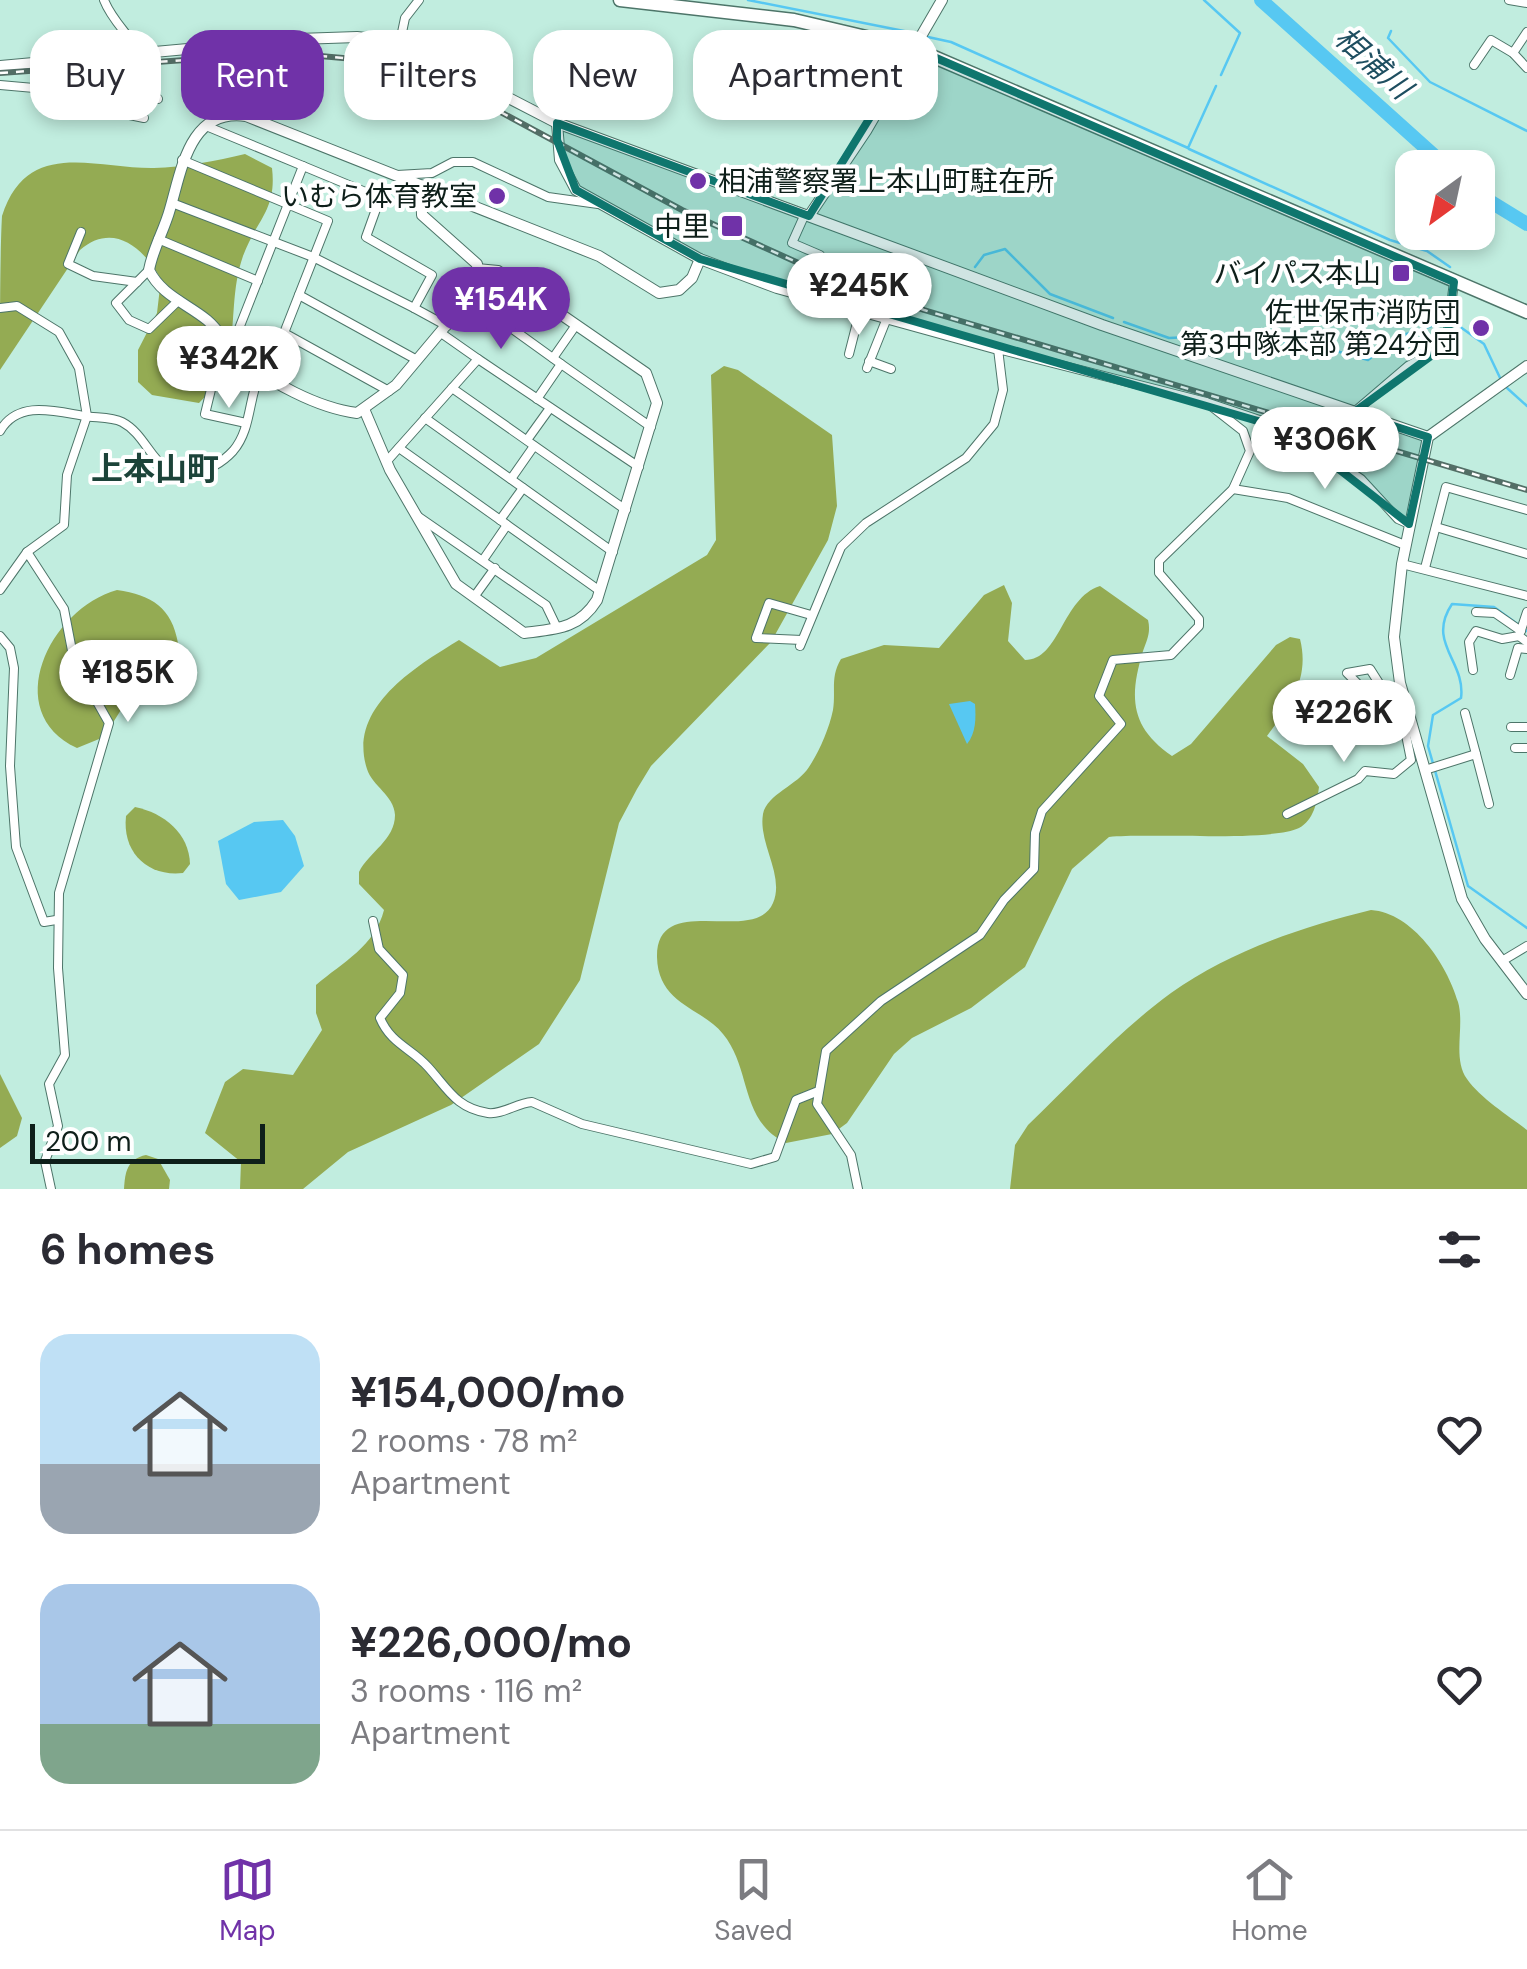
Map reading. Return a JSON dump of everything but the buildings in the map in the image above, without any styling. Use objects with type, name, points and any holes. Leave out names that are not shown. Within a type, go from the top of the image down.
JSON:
[{"type":"highway","points":[[620,0],[794,20],[836,30]]},
{"type":"highway","points":[[938,59],[1527,312]]},
{"type":"street","points":[[104,0],[110,16],[125,30]]},
{"type":"street","points":[[402,30],[405,18],[419,0]]},
{"type":"street","points":[[924,30],[942,0]]},
{"type":"street","points":[[1509,0],[1524,3],[1527,15]]},
{"type":"street","points":[[1513,53],[1527,32]]},
{"type":"street","points":[[161,52],[318,38],[344,39]]},
{"type":"street","points":[[1474,65],[1491,40],[1513,53],[1527,68]]},
{"type":"street","points":[[0,66],[30,63]]},
{"type":"street","points":[[0,85],[30,88]]},
{"type":"street","points":[[513,100],[557,123],[1428,438]]},
{"type":"street","points":[[179,300],[149,328],[141,328],[121,313],[116,303],[149,270],[182,160],[206,126],[229,113],[246,116],[600,256],[659,293],[679,290],[692,278],[700,259]]},
{"type":"street","points":[[820,256],[792,243],[871,120]]},
{"type":"street","points":[[557,123],[560,160],[569,183],[598,204],[700,259],[777,288],[1206,402],[1289,430],[1361,479],[1398,519],[1409,524]]},
{"type":"street","points":[[206,126],[380,198],[366,237],[432,274],[414,308]]},
{"type":"street","points":[[182,160],[328,220],[284,333],[390,391]]},
{"type":"street","points":[[397,175],[422,175],[453,162],[473,162],[548,197],[598,204]]},
{"type":"street","points":[[246,424],[205,414],[211,380],[228,343],[238,332],[303,166]]},
{"type":"street","points":[[364,409],[387,461],[456,584],[524,632],[558,628],[587,616],[614,552],[657,403],[646,373],[498,271],[478,269],[422,215],[421,185]]},
{"type":"street","points":[[172,203],[314,257],[414,308],[478,359],[639,467]]},
{"type":"street","points":[[81,232],[68,264],[93,276],[137,282]]},
{"type":"street","points":[[158,239],[258,281]]},
{"type":"street","points":[[149,270],[157,286],[209,322],[261,371],[341,411],[364,409],[390,391],[471,299],[479,286],[478,269]]},
{"type":"street","points":[[1353,413],[1408,366],[1446,345],[1454,282]]},
{"type":"street","points":[[298,295],[417,360]]},
{"type":"street","points":[[471,299],[651,426]]},
{"type":"street","points":[[0,308],[17,306],[59,332],[79,368],[87,416],[67,475],[64,525],[28,552],[0,590]]},
{"type":"street","points":[[860,310],[850,351],[891,369]]},
{"type":"street","points":[[870,360],[887,318]]},
{"type":"street","points":[[537,399],[576,325]]},
{"type":"street","points":[[811,616],[769,604],[756,638],[801,643],[841,547],[866,523],[966,458],[994,424],[1003,390],[998,349]]},
{"type":"street","points":[[387,461],[478,359]]},
{"type":"street","points":[[1287,814],[1371,769],[1394,774],[1411,760],[1394,636],[1405,545],[1428,438],[1527,366]]},
{"type":"street","points":[[0,432],[13,416],[43,408],[120,420],[161,466],[178,475],[216,467],[234,450],[246,424],[250,392],[261,371]]},
{"type":"street","points":[[452,388],[626,510]]},
{"type":"street","points":[[858,1189],[851,1155],[817,1104],[826,1051],[881,1002],[980,936],[1004,900],[1034,868],[1035,833],[1042,812],[1121,724],[1099,696],[1107,668],[1123,657],[1143,660],[1170,655],[1200,626],[1199,619],[1159,573],[1159,560],[1233,489],[1250,451],[1249,439],[1206,402]]},
{"type":"street","points":[[511,479],[550,408]]},
{"type":"street","points":[[425,418],[614,552]]},
{"type":"street","points":[[399,448],[600,591]]},
{"type":"street","points":[[1425,568],[1446,487],[1527,510]]},
{"type":"street","points":[[483,560],[523,488]]},
{"type":"street","points":[[1233,489],[1288,498],[1405,545]]},
{"type":"street","points":[[415,514],[546,605],[558,628]]},
{"type":"street","points":[[1436,527],[1527,554]]},
{"type":"street","points":[[28,552],[64,609],[74,661],[109,723],[59,893],[56,920],[65,1055],[50,1084],[58,1126],[45,1161],[51,1189]]},
{"type":"street","points":[[1402,564],[1527,596]]},
{"type":"street","points":[[474,597],[495,568]]},
{"type":"street","points":[[1476,612],[1495,613],[1523,635]]},
{"type":"street","points":[[1510,675],[1527,612]]},
{"type":"street","points":[[1473,670],[1469,642],[1476,631],[1502,639],[1523,635]]},
{"type":"street","points":[[0,636],[10,648],[14,668],[10,766],[16,848],[44,922],[56,920]]},
{"type":"street","points":[[1380,718],[1376,701],[1348,673],[1370,669],[1395,702],[1427,769],[1462,898],[1527,994]]},
{"type":"street","points":[[1465,713],[1489,804]]},
{"type":"street","points":[[1510,727],[1527,727]]},
{"type":"street","points":[[1515,748],[1527,748]]},
{"type":"street","points":[[1427,769],[1476,754]]},
{"type":"street","points":[[373,921],[378,949],[403,975],[400,993],[380,1018],[383,1026],[398,1047],[426,1064],[450,1097],[469,1109],[494,1114],[532,1102],[582,1124],[751,1164],[775,1157],[796,1100],[816,1092]]},
{"type":"street","points":[[1502,962],[1527,946]]},
{"type":"highlighted area","points":[[913,48],[1454,282],[1446,345],[1353,413],[1428,437],[1409,524],[1289,430],[700,259],[576,190],[557,140],[557,123],[809,216]]},
{"type":"green space","points":[[245,154],[272,168],[271,195],[243,256],[229,351],[214,386],[199,403],[152,395],[138,382],[138,350],[157,313],[161,279],[136,248],[115,238],[92,242],[80,250],[0,370],[2,216],[13,191],[28,175],[46,166],[66,163],[154,168]]},
{"type":"green space","points":[[724,366],[738,370],[832,435],[837,506],[828,540],[771,642],[651,766],[637,789],[619,823],[580,980],[539,1044],[451,1105],[348,1152],[303,1189],[240,1189],[241,1162],[205,1133],[225,1082],[243,1069],[293,1075],[322,1030],[316,1013],[316,985],[366,943],[384,910],[359,884],[359,872],[391,832],[395,815],[391,802],[367,769],[363,747],[376,708],[405,677],[459,640],[500,667],[536,658],[707,555],[716,540],[711,375]]},
{"type":"green space","points":[[1004,585],[1012,603],[1008,641],[1025,660],[1046,650],[1077,603],[1100,586],[1148,620],[1136,683],[1136,710],[1148,734],[1172,756],[1191,744],[1276,645],[1290,637],[1300,639],[1302,667],[1296,691],[1267,736],[1303,764],[1319,787],[1314,810],[1299,828],[1263,835],[1109,837],[1072,869],[1025,967],[971,1008],[912,1038],[894,1054],[847,1123],[832,1134],[786,1143],[760,1121],[723,1034],[665,986],[657,957],[661,937],[672,926],[689,922],[747,920],[763,915],[773,903],[776,882],[764,837],[763,814],[770,801],[804,773],[817,754],[831,717],[834,678],[841,659],[884,645],[939,648],[984,595]]},
{"type":"green space","points":[[117,590],[140,595],[158,605],[171,621],[178,643],[134,689],[104,737],[77,748],[54,732],[41,711],[38,687],[43,663],[54,639],[71,618],[93,601]]},
{"type":"green space","points":[[135,807],[165,819],[180,834],[190,864],[183,873],[158,871],[139,860],[126,829],[126,816]]},
{"type":"green space","points":[[1371,910],[1386,913],[1414,930],[1446,972],[1460,1011],[1459,1052],[1467,1079],[1527,1130],[1527,1189],[1010,1189],[1015,1145],[1028,1125],[1115,1040],[1171,993],[1242,953],[1319,924]]},
{"type":"green space","points":[[0,1074],[22,1118],[17,1136],[0,1148]]},
{"type":"green space","points":[[146,1155],[158,1159],[170,1180],[169,1189],[124,1189],[128,1167]]},
{"type":"water","points":[[949,704],[975,704],[975,720],[967,744]]},
{"type":"water","points":[[283,820],[295,836],[304,866],[281,892],[239,900],[226,884],[218,841],[254,822]]},
{"type":"waterway","points":[[748,0],[899,30]]},
{"type":"waterway","points":[[1204,0],[1240,33],[1221,75]]},
{"type":"waterway","name":"相浦川","points":[[1261,0],[1428,150]]},
{"type":"waterway","points":[[1391,31],[1388,38],[1430,82],[1527,131]]},
{"type":"waterway","points":[[938,39],[1188,148],[1216,86]]},
{"type":"waterway","points":[[1189,149],[1390,240],[1427,251],[1450,267]]},
{"type":"waterway","name":"相浦川","points":[[1495,204],[1527,224]]},
{"type":"waterway","points":[[975,267],[984,255],[1005,249],[1050,294],[1113,318]]},
{"type":"waterway","points":[[1452,321],[1484,344],[1502,382]]},
{"type":"waterway","points":[[1124,322],[1169,338],[1212,336],[1255,343],[1301,341],[1368,360],[1397,337],[1444,322]]},
{"type":"waterway","points":[[1507,388],[1527,406]]},
{"type":"waterway","points":[[1527,631],[1494,607],[1452,604],[1443,630],[1458,673],[1461,698],[1433,715],[1428,746],[1468,886],[1527,928]]},
{"type":"railway","points":[[0,73],[286,53],[377,61],[471,96],[682,210],[805,266],[924,310],[1527,490]]},
{"type":"place","name":"相浦警察署上本山町駐在所","points":[[698,181]]},
{"type":"place","name":"いむら体育教室","points":[[497,196]]},
{"type":"place","name":"中里","points":[[732,226]]},
{"type":"place","name":"バイパス本山","points":[[1401,273]]},
{"type":"place","name":"佐世保市消防団 第3中隊本部 第24分団","points":[[1481,328]]},
{"type":"district","name":"上本山町","points":[[155,469]]}]
